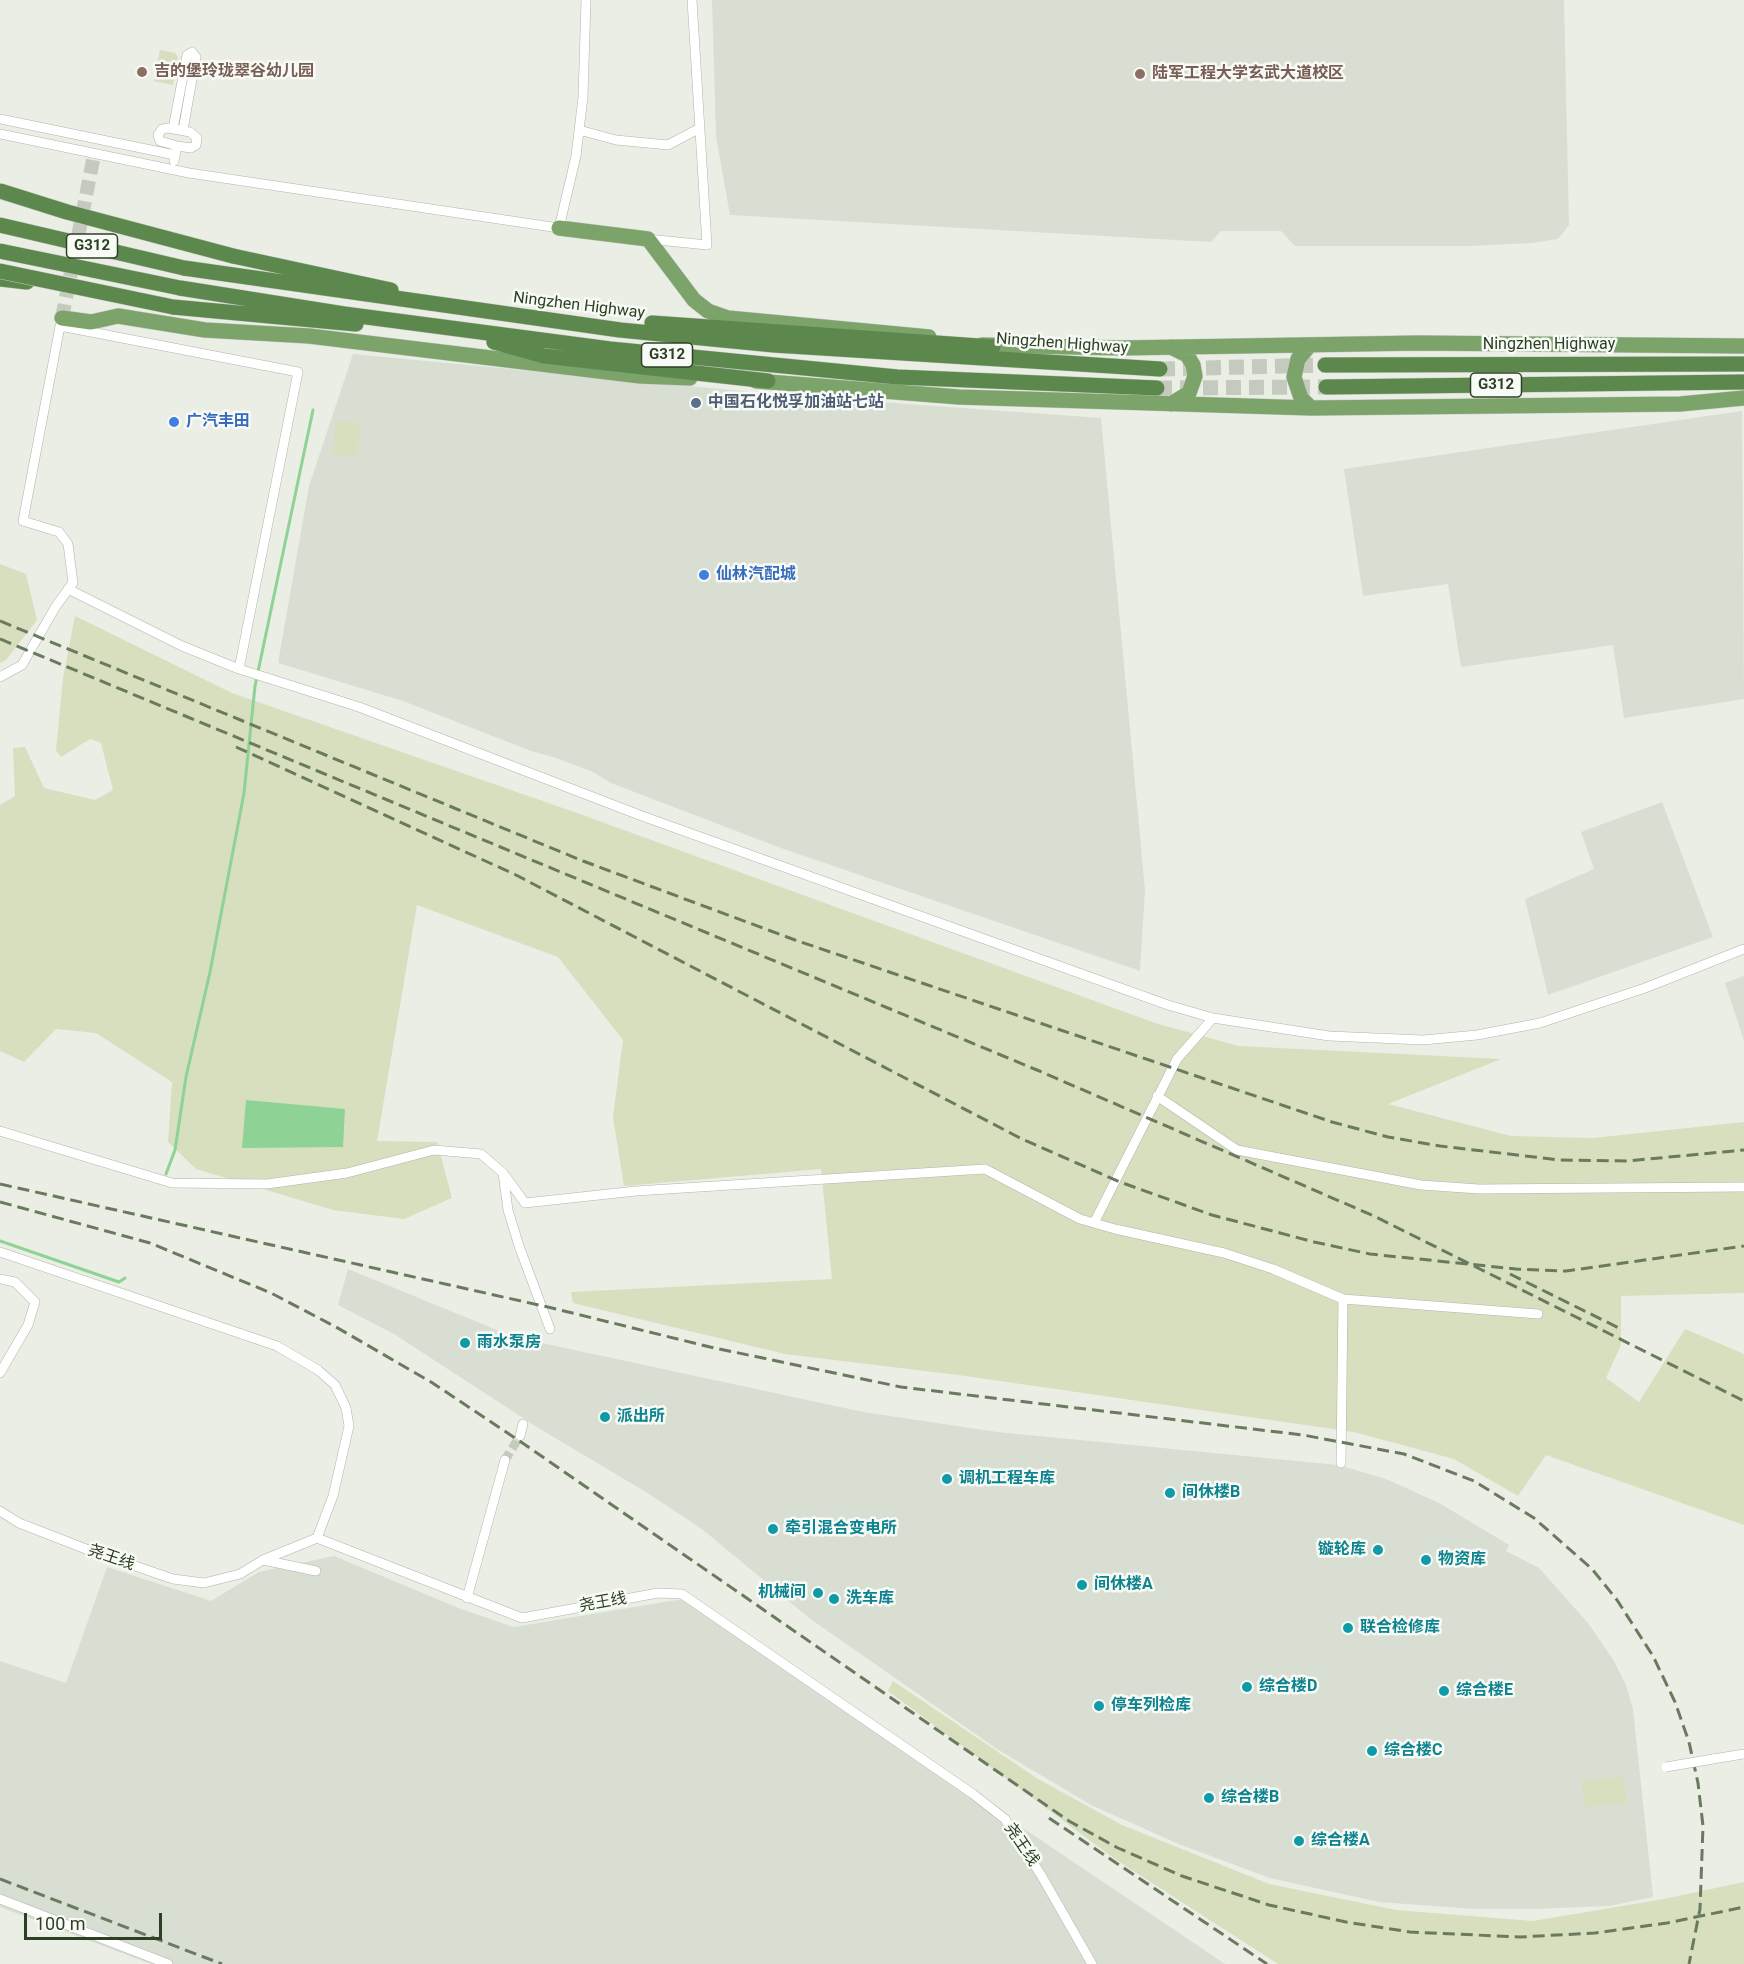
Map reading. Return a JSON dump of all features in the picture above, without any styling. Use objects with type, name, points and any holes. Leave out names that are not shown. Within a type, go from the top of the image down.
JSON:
[{"type":"highway","points":[[0,191],[67,212],[233,256],[497,313],[993,347]]},
{"type":"highway","name":"Ningzhen Highway","points":[[0,225],[184,268],[620,330],[774,345],[1160,369]]},
{"type":"highway","name":"G312","points":[[0,251],[180,288],[610,349],[897,377],[1157,388]]},
{"type":"highway","points":[[0,271],[173,308],[334,323],[438,326],[544,356],[768,381]]},
{"type":"highway","points":[[0,279],[58,285]]},
{"type":"highway","name":"G312","points":[[1325,365],[1744,364]]},
{"type":"highway","name":"G312","points":[[1326,387],[1744,382]]},
{"type":"main road","points":[[559,228],[648,239],[694,300],[708,311],[728,318],[902,332],[993,347],[1744,346]]},
{"type":"main road","points":[[61,322],[91,322],[118,316],[205,330],[309,336],[640,376],[768,381],[959,397],[1311,408],[1680,404],[1744,398]]},
{"type":"main road","points":[[1310,345],[1298,358],[1294,377],[1301,398],[1311,408]]},
{"type":"main road","points":[[1160,348],[1172,347],[1182,352],[1190,360],[1195,370],[1195,382],[1189,393],[1180,401],[1168,404]]},
{"type":"street","points":[[0,134],[172,170],[559,228],[579,130],[586,0]]},
{"type":"street","points":[[648,239],[707,245],[692,0]]},
{"type":"street","points":[[192,52],[196,57],[178,129],[187,55],[192,52]]},
{"type":"street","points":[[0,119],[176,151],[191,148],[198,141],[194,133],[178,129],[162,129],[159,138],[162,143],[176,151]]},
{"type":"street","points":[[579,130],[616,140],[668,145],[700,128]]},
{"type":"street","points":[[172,170],[176,151]]},
{"type":"street","points":[[0,677],[22,665],[73,583],[68,544],[59,532],[23,522],[61,322],[297,372],[238,669]]},
{"type":"street","points":[[68,589],[182,646],[238,669],[286,686],[359,707],[642,816],[1168,1005],[1213,1018],[1329,1036],[1423,1040],[1477,1035],[1540,1023],[1645,988],[1744,949]]},
{"type":"street","points":[[1094,1223],[1177,1059],[1213,1018]]},
{"type":"street","points":[[1157,1096],[1237,1150],[1421,1185],[1479,1189],[1744,1187]]},
{"type":"street","points":[[0,1131],[172,1183],[267,1184],[347,1173],[434,1150],[481,1154],[503,1173],[525,1203],[636,1191],[985,1169],[1053,1206],[1094,1223],[1224,1253],[1273,1269],[1343,1299],[1538,1314]]},
{"type":"street","points":[[503,1173],[508,1209],[519,1246],[550,1329]]},
{"type":"street","points":[[0,1252],[277,1346],[318,1370],[335,1384],[346,1408],[349,1426],[333,1496],[317,1538]]},
{"type":"street","points":[[0,1279],[15,1282],[35,1302],[28,1325],[0,1373]]},
{"type":"street","points":[[1341,1463],[1343,1299]]},
{"type":"street","points":[[520,1436],[523,1424]]},
{"type":"street","points":[[467,1598],[505,1460]]},
{"type":"street","name":"尧王线","points":[[0,1511],[46,1535],[173,1579],[204,1583],[240,1574],[263,1560],[317,1538],[522,1618],[658,1593],[682,1594],[973,1794],[1005,1820],[1038,1870],[1092,1964]]},
{"type":"street","points":[[263,1560],[316,1571]]},
{"type":"street","points":[[1665,1767],[1744,1754]]},
{"type":"street","points":[[0,1899],[168,1964]]},
{"type":"shaded area","name":"陆军工程大学玄武大道校区","points":[[712,0],[1564,0],[1569,225],[1558,239],[1532,243],[1471,246],[1295,246],[1281,231],[1221,231],[1211,242],[730,215],[716,136]]},
{"type":"shaded area","points":[[160,50],[175,53],[178,57],[173,85],[154,81]]},
{"type":"shaded area","name":"仙林汽配城","points":[[353,354],[784,395],[1101,418],[1145,890],[1140,971],[778,847],[611,783],[593,772],[531,751],[403,701],[278,663],[309,486]]},
{"type":"shaded area","points":[[1742,411],[1744,699],[1624,718],[1613,645],[1461,667],[1448,584],[1363,596],[1344,469]]},
{"type":"shaded area","points":[[336,421],[361,423],[357,456],[332,454]]},
{"type":"shaded area","points":[[0,564],[26,574],[37,620],[6,660],[0,663]]},
{"type":"shaded area","points":[[75,616],[232,693],[577,813],[1158,1024],[1239,1046],[1501,1059],[1388,1104],[1511,1136],[1593,1138],[1744,1122],[1744,1293],[1621,1296],[1621,1345],[1606,1378],[1639,1402],[1685,1329],[1744,1354],[1744,1525],[1546,1455],[1518,1496],[1454,1459],[1354,1432],[958,1375],[785,1354],[573,1303],[571,1292],[832,1279],[821,1169],[624,1186],[613,1117],[623,1040],[558,957],[417,905],[377,1141],[437,1142],[452,1198],[404,1219],[333,1210],[196,1169],[168,1142],[172,1082],[96,1033],[56,1029],[24,1062],[0,1051],[0,805],[15,796],[13,748],[25,747],[44,788],[95,800],[113,790],[101,743],[90,739],[61,757],[56,751],[63,678]]},
{"type":"shaded area","points":[[1662,802],[1713,937],[1548,995],[1525,899],[1594,869],[1581,832]]},
{"type":"shaded area","points":[[1744,976],[1744,1041],[1725,983]]},
{"type":"shaded area","points":[[246,1100],[345,1109],[343,1147],[242,1148]]},
{"type":"shaded area","points":[[348,1269],[514,1337],[863,1412],[997,1432],[1338,1465],[1386,1479],[1439,1503],[1509,1545],[1506,1551],[1539,1568],[1588,1623],[1614,1661],[1626,1685],[1633,1709],[1653,1897],[1609,1906],[1531,1909],[1474,1909],[1379,1902],[1270,1878],[1181,1845],[1091,1805],[997,1749],[809,1618],[702,1529],[646,1492],[540,1429],[394,1334],[338,1305]]},
{"type":"shaded area","points":[[334,1556],[461,1609],[514,1627],[683,1599],[1225,1964],[151,1964],[0,1907],[0,1661],[66,1683],[107,1567],[211,1601],[259,1572]]},
{"type":"shaded area","points":[[893,1681],[1038,1779],[1122,1825],[1269,1884],[1396,1910],[1533,1921],[1664,1899],[1744,1882],[1744,1964],[1278,1964],[1115,1859],[888,1691]]},
{"type":"shaded area","points":[[1624,1777],[1627,1803],[1584,1807],[1581,1781]]},
{"type":"waterway","points":[[166,1174],[175,1150],[186,1077],[210,972],[244,793],[255,686],[313,410]]},
{"type":"waterway","points":[[0,1241],[119,1282],[125,1278]]},
{"type":"tunnel","points":[[62,318],[94,155]]},
{"type":"tunnel","points":[[1160,369],[1325,365]]},
{"type":"tunnel","points":[[1157,388],[1326,387]]},
{"type":"tunnel","points":[[505,1460],[520,1436]]},
{"type":"railway","points":[[0,621],[583,861],[795,940],[1332,1122],[1388,1137],[1440,1146],[1560,1160],[1627,1161],[1744,1150]]},
{"type":"railway","points":[[0,639],[1037,1070],[1374,1216],[1744,1401]]},
{"type":"railway","points":[[236,747],[516,875],[1020,1138],[1120,1182],[1212,1215],[1370,1254],[1516,1269],[1566,1271],[1744,1246]]},
{"type":"railway","points":[[0,1184],[552,1308],[710,1347],[901,1387],[1303,1435],[1404,1454],[1474,1481],[1534,1518],[1592,1569],[1617,1600],[1653,1656],[1675,1702],[1689,1742],[1698,1783],[1703,1826],[1700,1909],[1689,1964]]},
{"type":"railway","points":[[0,1202],[150,1243],[271,1293],[336,1327],[431,1382],[521,1442],[1069,1821],[1118,1848],[1182,1876],[1269,1905],[1346,1922],[1410,1932],[1520,1937],[1595,1933],[1667,1923],[1744,1907]]},
{"type":"railway","points":[[1510,1274],[1623,1330]]},
{"type":"railway","points":[[1049,1818],[1267,1964]]},
{"type":"railway","points":[[0,1879],[222,1964]]},
{"type":"place","name":"吉的堡玲珑翠谷幼儿园","points":[[142,72]]},
{"type":"place","name":"陆军工程大学玄武大道校区","points":[[1140,74]]},
{"type":"place","name":"中国石化悦孚加油站七站","points":[[696,403]]},
{"type":"place","name":"广汽丰田","points":[[174,422]]},
{"type":"place","name":"仙林汽配城","points":[[704,575]]},
{"type":"place","name":"雨水泵房","points":[[465,1343]]},
{"type":"place","name":"派出所","points":[[605,1417]]},
{"type":"place","name":"调机工程车库","points":[[947,1479]]},
{"type":"place","name":"间休楼B","points":[[1170,1493]]},
{"type":"place","name":"牵引混合变电所","points":[[773,1529]]},
{"type":"place","name":"镟轮库","points":[[1378,1550]]},
{"type":"place","name":"物资库","points":[[1426,1560]]},
{"type":"place","name":"间休楼A","points":[[1082,1585]]},
{"type":"place","name":"机械间","points":[[818,1593]]},
{"type":"place","name":"洗车库","points":[[834,1599]]},
{"type":"place","name":"联合检修库","points":[[1348,1628]]},
{"type":"place","name":"综合楼D","points":[[1247,1687]]},
{"type":"place","name":"综合楼E","points":[[1444,1691]]},
{"type":"place","name":"停车列检库","points":[[1099,1706]]},
{"type":"place","name":"综合楼C","points":[[1372,1751]]},
{"type":"place","name":"综合楼B","points":[[1209,1798]]},
{"type":"place","name":"综合楼A","points":[[1299,1841]]}]
